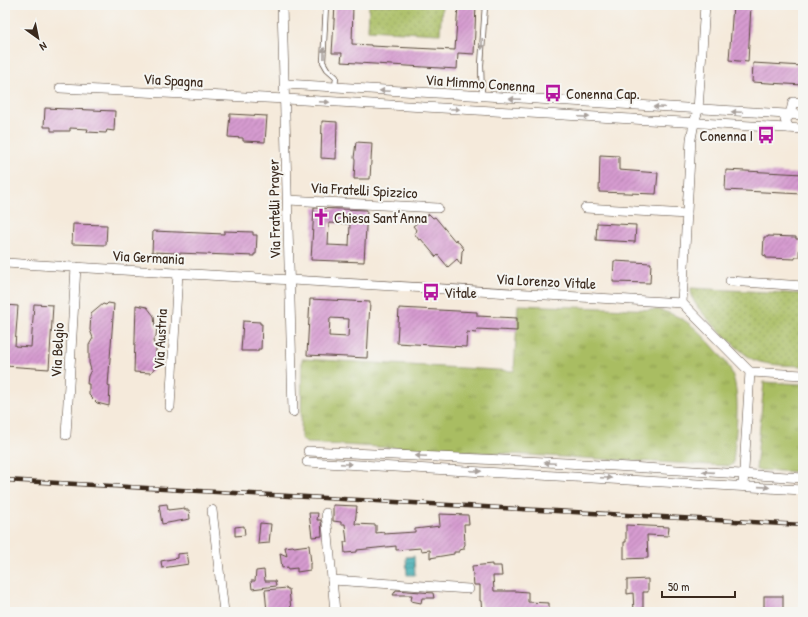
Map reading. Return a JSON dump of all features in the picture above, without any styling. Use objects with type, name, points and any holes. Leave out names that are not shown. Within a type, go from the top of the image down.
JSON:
[{"type":"street","name":"Via Fratelli Prayer","points":[[282,5],[286,99],[293,412]]},
{"type":"street","points":[[705,5],[698,110],[691,140],[682,303],[750,372],[803,375]]},
{"type":"street","name":"Via Mimmo Conenna","points":[[285,84],[698,110],[803,115]]},
{"type":"street","name":"Via Spagna","points":[[60,88],[286,99]]},
{"type":"street","points":[[481,111],[482,97]]},
{"type":"street","points":[[499,98],[499,112]]},
{"type":"street","name":"Via Mimmo Conenna","points":[[286,99],[764,128],[803,129]]},
{"type":"street","points":[[789,128],[785,120],[790,115],[793,102],[803,103]]},
{"type":"street","points":[[762,113],[767,120],[764,128]]},
{"type":"street","name":"Via Fratelli Spizzico","points":[[288,200],[438,208]]},
{"type":"street","points":[[585,208],[687,214]]},
{"type":"street","name":"Via Germania","points":[[5,263],[290,280]]},
{"type":"street","name":"Via Belgio","points":[[66,435],[76,267]]},
{"type":"street","name":"Via Austria","points":[[170,407],[178,273]]},
{"type":"street","name":"Via Lorenzo Vitale","points":[[290,280],[682,303]]},
{"type":"street","points":[[730,281],[803,286]]},
{"type":"street","points":[[743,486],[750,372]]},
{"type":"street","points":[[308,450],[803,478]]},
{"type":"street","points":[[307,462],[803,490]]},
{"type":"street","points":[[212,510],[224,612]]},
{"type":"street","points":[[326,513],[334,612]]},
{"type":"street","points":[[332,580],[469,589]]},
{"type":"lane","points":[[326,5],[323,62],[327,69],[336,77],[335,88]]},
{"type":"lane","points":[[482,97],[481,65],[485,5]]},
{"type":"green space","points":[[369,5],[442,5],[440,34],[368,30]]},
{"type":"green space","points":[[691,288],[803,294],[803,366],[778,365],[754,360],[748,357],[722,334],[705,316],[693,299]]},
{"type":"green space","points":[[518,305],[659,310],[680,318],[691,325],[722,356],[733,377],[736,389],[737,414],[733,464],[730,466],[306,443],[301,438],[302,359],[514,371]]},
{"type":"green space","points":[[764,382],[803,384],[803,472],[756,470]]},
{"type":"water","points":[[414,556],[415,575],[407,575],[406,557]]},
{"type":"building","points":[[335,5],[353,5],[352,44],[455,50],[458,5],[476,5],[474,54],[458,53],[457,69],[341,62],[342,53],[332,53]]},
{"type":"building","points":[[733,5],[751,5],[748,62],[729,60]]},
{"type":"building","points":[[753,63],[803,66],[803,85],[752,82]]},
{"type":"building","points":[[45,108],[115,111],[114,131],[107,130],[106,133],[87,132],[88,129],[70,128],[70,131],[51,131],[51,127],[44,127]]},
{"type":"building","points":[[230,114],[267,116],[265,142],[243,141],[243,138],[228,137]]},
{"type":"building","points":[[322,121],[337,122],[336,159],[321,158]]},
{"type":"building","points":[[356,142],[372,143],[370,179],[354,179]]},
{"type":"building","points":[[600,155],[619,156],[619,170],[658,173],[656,194],[599,192]]},
{"type":"building","points":[[726,170],[803,174],[802,194],[725,190]]},
{"type":"building","points":[[314,208],[367,210],[364,262],[311,260]],"holes":[[[329,223],[350,224],[349,246],[328,245]]]},
{"type":"building","points":[[429,214],[433,218],[435,217],[455,241],[456,239],[464,249],[462,251],[461,265],[457,259],[448,267],[438,255],[436,257],[421,239],[419,240],[414,233],[417,231],[413,226]]},
{"type":"building","points":[[597,223],[636,225],[635,242],[596,240]]},
{"type":"building","points":[[73,224],[107,225],[106,245],[72,244]]},
{"type":"building","points":[[153,231],[224,234],[224,231],[253,232],[253,235],[257,235],[256,254],[254,254],[254,256],[152,252]]},
{"type":"building","points":[[764,237],[796,237],[796,239],[800,239],[799,257],[795,257],[795,259],[766,258],[766,256],[763,255]]},
{"type":"building","points":[[614,261],[651,263],[650,283],[613,282]]},
{"type":"building","points":[[310,299],[370,302],[367,358],[307,355]],"holes":[[[330,318],[349,319],[348,337],[329,336]]]},
{"type":"building","points":[[108,303],[114,304],[108,386],[110,386],[109,406],[97,403],[89,395],[89,384],[87,384],[88,376],[91,370],[89,363],[89,345],[93,338],[90,330],[91,314],[103,304],[106,305]]},
{"type":"building","points":[[34,304],[53,305],[49,369],[5,366],[5,305],[18,306],[15,346],[31,347]]},
{"type":"building","points":[[136,305],[147,307],[154,316],[155,327],[157,328],[156,336],[153,341],[156,348],[155,367],[151,373],[134,372]]},
{"type":"building","points":[[399,308],[477,312],[477,316],[517,318],[517,331],[477,329],[476,333],[467,332],[466,347],[397,343]]},
{"type":"building","points":[[243,321],[260,322],[260,324],[262,324],[261,349],[258,349],[258,351],[241,351]]},
{"type":"building","points":[[167,504],[168,510],[185,508],[185,510],[189,510],[190,519],[162,524],[159,505]]},
{"type":"building","points":[[333,505],[357,506],[355,524],[376,525],[376,533],[384,532],[384,534],[415,532],[415,529],[440,526],[439,514],[468,515],[469,524],[464,524],[464,549],[459,550],[459,552],[454,552],[454,554],[430,558],[430,550],[421,551],[421,548],[396,550],[396,546],[357,550],[357,552],[345,553],[344,542],[347,542],[345,524],[333,521]]},
{"type":"building","points":[[309,513],[318,513],[317,520],[321,520],[322,536],[312,537]]},
{"type":"building","points":[[260,523],[271,524],[269,543],[258,544]]},
{"type":"building","points":[[626,525],[669,527],[668,536],[647,535],[648,558],[624,559]]},
{"type":"building","points":[[244,526],[245,535],[235,536],[235,527]]},
{"type":"building","points":[[309,545],[311,563],[310,570],[297,572],[297,568],[282,568],[280,553],[287,556],[285,547]]},
{"type":"building","points":[[187,553],[189,564],[162,568],[161,561],[177,558],[177,554]]},
{"type":"building","points":[[492,564],[492,566],[501,566],[502,576],[493,576],[494,591],[528,592],[528,602],[549,603],[549,612],[482,612],[480,585],[474,585],[472,566]]},
{"type":"building","points":[[264,570],[265,581],[275,581],[276,586],[252,589],[251,581],[255,581],[256,571]]},
{"type":"building","points":[[648,579],[648,592],[643,592],[643,612],[634,612],[633,593],[627,594],[627,580]]},
{"type":"building","points":[[289,589],[291,610],[282,612],[267,612],[265,590]]},
{"type":"building","points":[[396,590],[433,593],[434,598],[422,598],[421,603],[411,601],[412,595],[393,595]]},
{"type":"building","points":[[764,596],[783,596],[783,612],[764,612]]},
{"type":"railway","points":[[5,480],[803,525]]},
{"type":"place","name":"Conenna Cap.","points":[[553,93]]},
{"type":"place","name":"Conenna I","points":[[766,135]]},
{"type":"place","name":"Chiesa Sant'Anna","points":[[321,217]]},
{"type":"place","name":"Vitale","points":[[431,292]]}]
